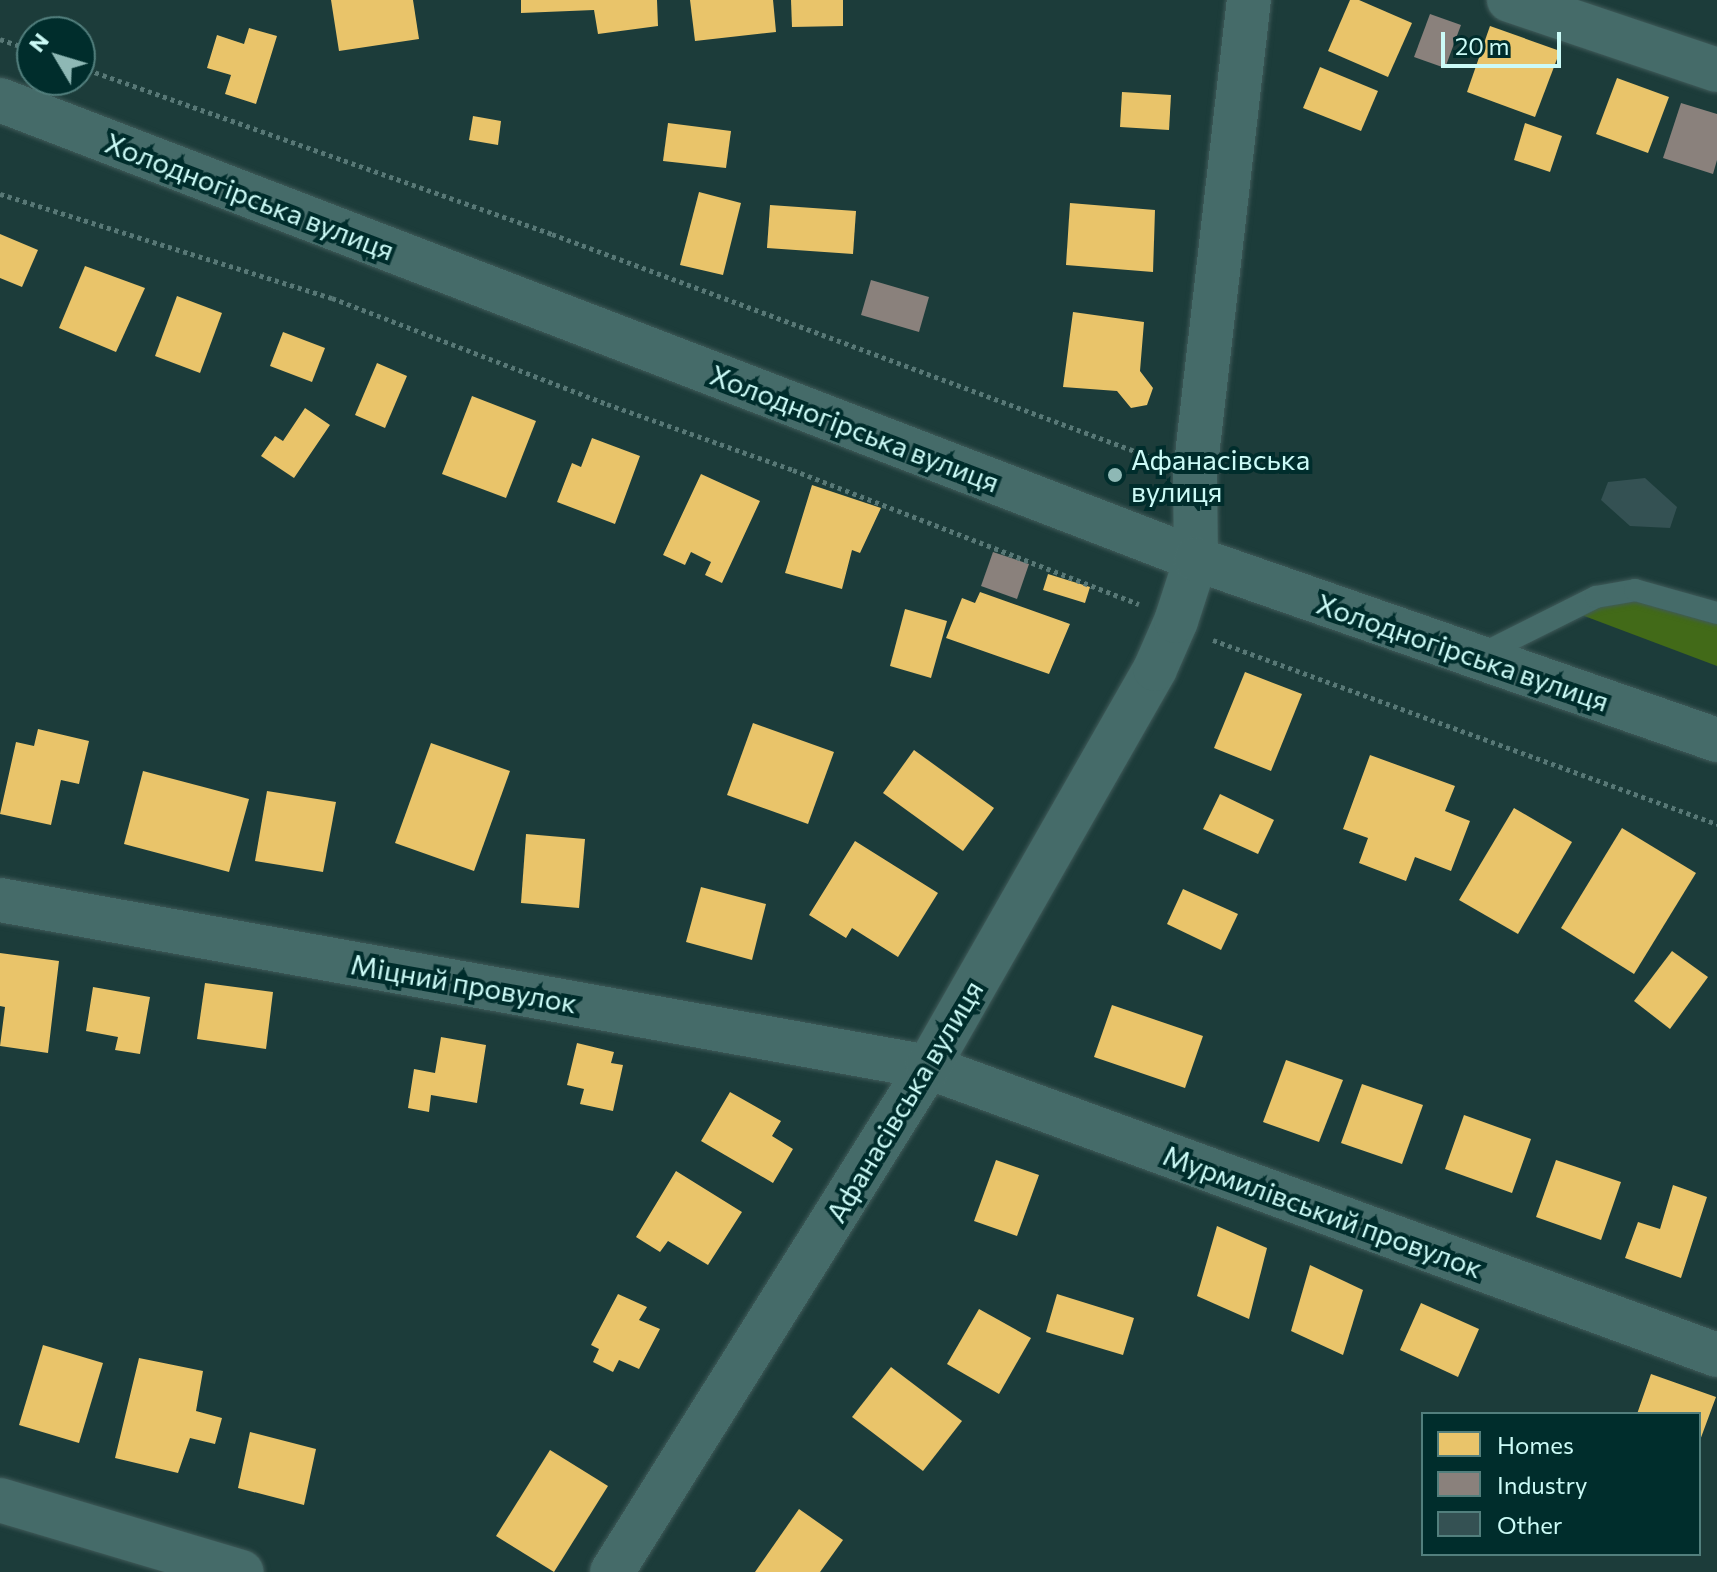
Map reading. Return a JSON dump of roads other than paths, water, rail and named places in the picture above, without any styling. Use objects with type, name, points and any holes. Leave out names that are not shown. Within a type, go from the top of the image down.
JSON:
[{"type":"street","name":"Афанасівська вулиця","points":[[612,1572],[928,1067],[1155,669],[1176,621],[1196,559],[1195,473],[1249,0]]},
{"type":"street","points":[[1509,0],[1717,70]]},
{"type":"street","name":"Холодногірська вулиця","points":[[0,100],[1196,559],[1717,740]]},
{"type":"street","name":"Міцний провулок","points":[[0,900],[928,1067]]},
{"type":"street","name":"Мурмилівський провулок","points":[[928,1067],[1717,1355]]},
{"type":"street","points":[[0,1500],[242,1572]]},
{"type":"lane","points":[[1476,657],[1596,597],[1622,592],[1635,590],[1717,613]]},
{"type":"place","name":"Афанасівська вулиця","points":[[1115,475]]}]
